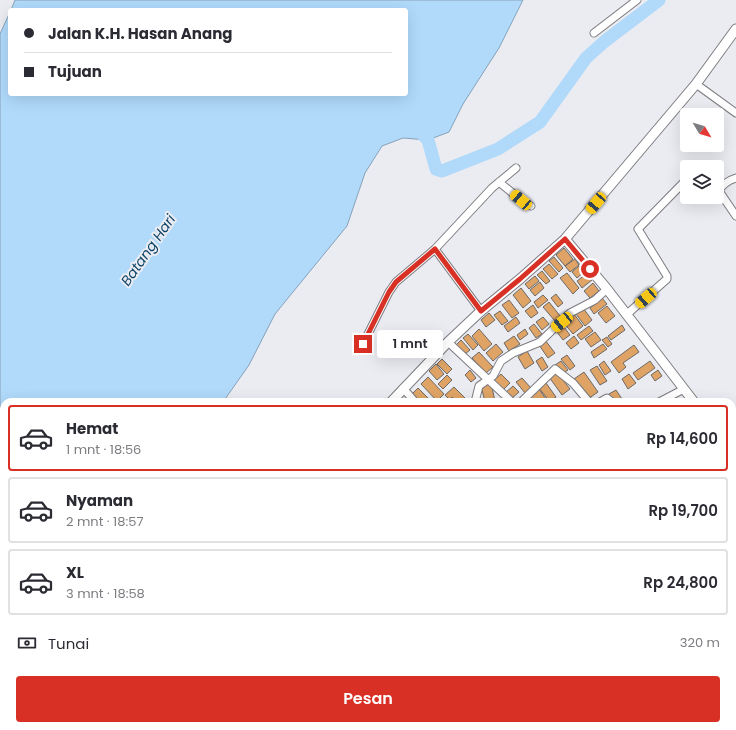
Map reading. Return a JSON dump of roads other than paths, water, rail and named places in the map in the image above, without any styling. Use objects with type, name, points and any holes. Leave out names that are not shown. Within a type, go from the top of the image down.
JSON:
[{"type":"main road","points":[[394,398],[448,342],[481,311],[565,239],[696,84],[736,29]]},
{"type":"main road","points":[[565,239],[607,289],[691,398]]},
{"type":"street","points":[[594,33],[637,0]]},
{"type":"street","points":[[696,84],[736,113]]},
{"type":"street","points":[[363,344],[389,292],[396,282],[435,249],[487,192],[516,168]]},
{"type":"street","points":[[736,178],[727,182],[719,191],[736,216]]},
{"type":"street","points":[[499,182],[531,206]]},
{"type":"street","points":[[626,315],[667,279],[667,276],[638,230],[680,186]]},
{"type":"street","points":[[435,249],[481,311]]},
{"type":"street","points":[[476,398],[479,386],[493,376],[501,361],[509,355],[540,342],[570,313],[595,300],[607,289]]},
{"type":"street","points":[[448,342],[508,398]]},
{"type":"street","points":[[525,398],[555,369],[573,383],[586,398]]},
{"type":"street","points":[[403,388],[412,398]]},
{"type":"street","points":[[667,398],[684,389]]},
{"type":"water","name":"Batang Hari","points":[[15,0],[523,0],[499,48],[463,104],[449,132],[428,140],[403,138],[382,146],[365,173],[347,226],[275,314],[249,365],[226,398],[0,398],[0,34],[8,16],[8,96],[408,96],[408,8],[12,8]]},
{"type":"waterway","points":[[416,127],[428,140],[436,169],[442,171],[498,149],[540,122],[586,58],[605,41],[659,0]]}]
